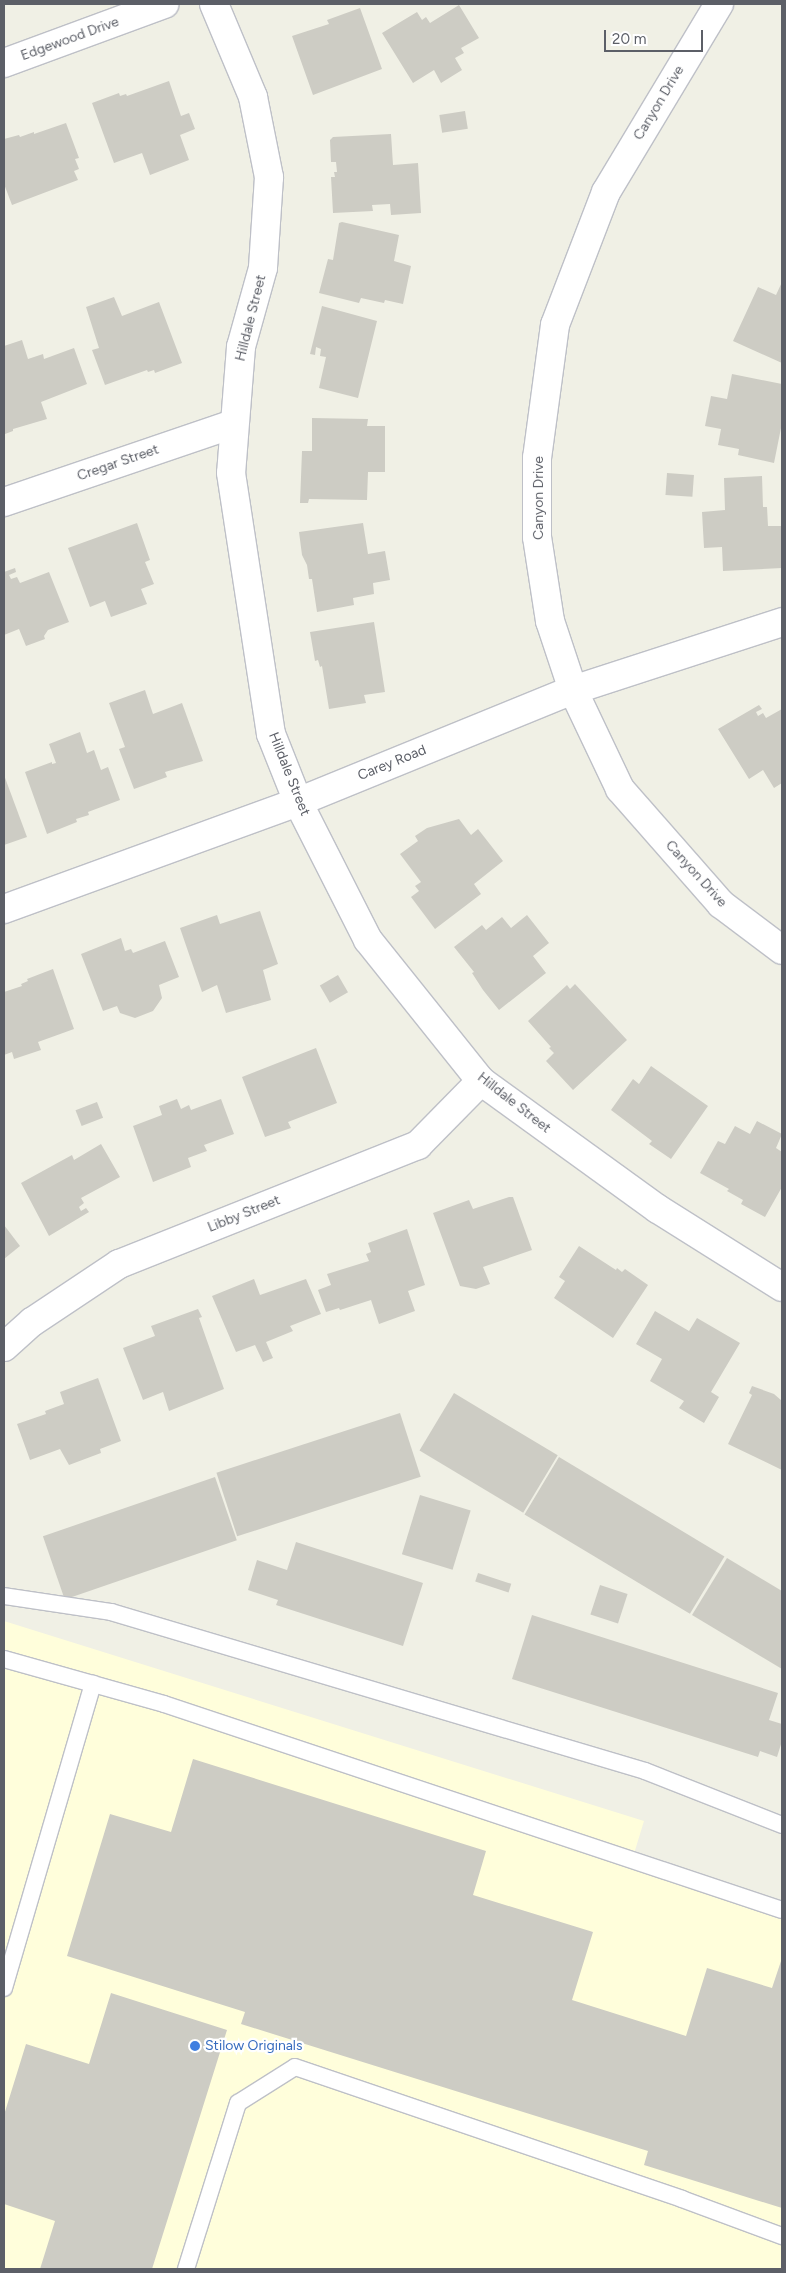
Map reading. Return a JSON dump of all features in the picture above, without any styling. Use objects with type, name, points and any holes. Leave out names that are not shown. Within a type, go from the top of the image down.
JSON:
[{"type":"street","name":"Edgewood Drive","points":[[4,63],[164,4]]},
{"type":"street","name":"Hilldale Street","points":[[214,4],[253,97],[269,177],[263,268],[241,347],[233,424],[231,473],[271,734],[298,802],[368,940],[481,1081],[658,1209],[782,1287]]},
{"type":"street","name":"Canyon Drive","points":[[719,4],[606,192],[555,325],[537,458],[537,537],[550,621],[573,690],[620,789],[721,904],[782,950]]},
{"type":"street","name":"Cregar Street","points":[[4,502],[233,424]]},
{"type":"street","name":"Carey Road","points":[[4,909],[298,802],[573,690],[782,622]]},
{"type":"street","name":"Libby Street","points":[[4,1347],[32,1322],[119,1264],[418,1145],[481,1081]]},
{"type":"lane","points":[[4,1596],[111,1612],[645,1770],[782,1825]]},
{"type":"lane","points":[[4,1659],[164,1704],[782,1910]]},
{"type":"lane","points":[[4,1988],[93,1684]]},
{"type":"lane","points":[[186,2269],[238,2103],[295,2068],[672,2196],[782,2236]]},
{"type":"shaded area","points":[[4,1621],[644,1821],[633,1857],[782,1904],[782,2269],[4,2269]]},
{"type":"building","points":[[459,5],[479,38],[461,48],[464,53],[455,58],[462,70],[441,83],[434,70],[413,83],[382,33],[417,12],[422,20],[426,17],[430,23]]},
{"type":"building","points":[[360,8],[382,69],[313,95],[292,36],[329,24],[327,20]]},
{"type":"building","points":[[169,81],[181,116],[189,113],[195,129],[180,135],[189,160],[150,175],[142,153],[114,163],[92,103],[119,93],[120,96],[126,94],[127,96]]},
{"type":"building","points":[[465,111],[468,129],[442,133],[439,115]]},
{"type":"building","points":[[66,123],[79,158],[75,159],[79,169],[74,171],[78,180],[12,205],[4,184],[4,139],[19,135],[20,137],[34,132],[34,134]]},
{"type":"building","points":[[391,134],[393,165],[418,163],[421,213],[391,215],[390,204],[372,205],[373,211],[333,213],[331,177],[335,177],[334,172],[337,172],[336,162],[331,162],[330,140],[333,137]]},
{"type":"building","points":[[342,222],[399,235],[394,261],[411,266],[403,304],[385,300],[384,303],[361,298],[359,303],[319,293],[328,259],[333,260],[339,223]]},
{"type":"building","points":[[782,282],[782,363],[733,341],[758,287],[776,295]]},
{"type":"building","points":[[114,297],[122,316],[159,302],[182,363],[155,373],[154,370],[148,372],[147,370],[105,385],[92,350],[99,348],[86,307]]},
{"type":"building","points":[[322,306],[377,321],[358,398],[319,388],[326,357],[320,356],[321,349],[316,347],[315,355],[310,354]]},
{"type":"building","points":[[22,340],[28,359],[43,354],[44,359],[74,348],[87,384],[41,402],[47,419],[13,429],[13,431],[5,434],[4,346]]},
{"type":"building","points":[[732,374],[782,384],[782,423],[774,463],[738,455],[739,449],[718,445],[721,429],[705,426],[711,396],[727,399]]},
{"type":"building","points":[[312,418],[368,419],[367,426],[385,426],[385,472],[368,472],[367,500],[309,499],[308,503],[300,503],[302,451],[312,451]]},
{"type":"building","points":[[667,473],[694,475],[692,497],[665,495]]},
{"type":"building","points":[[762,476],[763,507],[767,507],[768,526],[781,526],[782,568],[723,571],[722,547],[704,548],[702,512],[725,510],[724,478]]},
{"type":"building","points":[[137,523],[150,560],[145,562],[154,584],[141,589],[147,604],[111,617],[105,601],[90,607],[68,548]]},
{"type":"building","points":[[363,523],[368,554],[385,551],[390,580],[373,583],[374,594],[353,598],[354,605],[317,612],[312,579],[309,579],[307,565],[302,555],[299,532]]},
{"type":"building","points":[[15,568],[16,572],[9,575],[11,579],[17,577],[20,583],[49,572],[69,622],[48,630],[44,636],[45,639],[26,646],[19,629],[4,635],[4,572]]},
{"type":"building","points":[[374,622],[385,692],[364,695],[366,703],[329,709],[322,666],[320,667],[318,660],[315,661],[310,632]]},
{"type":"building","points":[[145,690],[153,714],[182,703],[203,761],[165,772],[167,777],[134,789],[119,749],[125,747],[109,703]]},
{"type":"building","points":[[759,705],[762,709],[756,712],[758,716],[763,713],[766,718],[782,709],[782,783],[774,788],[763,770],[749,779],[718,729]]},
{"type":"building","points":[[80,732],[87,753],[94,750],[101,770],[108,767],[120,800],[88,812],[89,815],[76,819],[77,822],[47,834],[25,772],[52,762],[52,764],[56,763],[49,744]]},
{"type":"building","points":[[4,775],[27,837],[4,845]]},
{"type":"building","points":[[459,819],[471,835],[478,829],[503,861],[474,884],[481,894],[435,929],[411,897],[419,891],[415,886],[421,882],[400,854],[418,841],[415,836],[427,828]]},
{"type":"building","points":[[260,911],[278,964],[263,970],[271,1000],[226,1013],[217,985],[202,992],[180,928],[217,915],[220,924]]},
{"type":"building","points":[[527,915],[549,943],[533,956],[546,973],[499,1010],[483,990],[472,973],[474,972],[454,947],[482,925],[486,930],[502,917],[511,928]]},
{"type":"building","points":[[121,938],[125,951],[131,949],[133,953],[165,941],[179,977],[159,985],[162,998],[153,1011],[135,1018],[120,1013],[117,1006],[103,1011],[81,954]]},
{"type":"building","points":[[53,969],[74,1029],[38,1042],[41,1050],[14,1059],[12,1052],[4,1055],[4,992],[22,986],[21,984],[28,981],[27,979]]},
{"type":"building","points":[[338,975],[348,992],[330,1003],[320,986]]},
{"type":"building","points":[[575,984],[627,1040],[573,1090],[546,1061],[554,1053],[528,1021],[567,985],[570,989]]},
{"type":"building","points":[[316,1048],[337,1103],[288,1122],[291,1128],[265,1137],[242,1077]]},
{"type":"building","points":[[651,1066],[708,1106],[671,1159],[649,1144],[652,1141],[611,1110],[633,1079],[639,1084]]},
{"type":"building","points":[[177,1099],[181,1109],[189,1105],[191,1110],[221,1099],[234,1134],[204,1145],[207,1151],[188,1158],[191,1167],[153,1182],[133,1126],[162,1115],[159,1106]]},
{"type":"building","points":[[97,1102],[103,1118],[82,1126],[76,1110]]},
{"type":"building","points":[[757,1121],[782,1134],[776,1148],[782,1152],[782,1187],[765,1217],[741,1204],[743,1200],[727,1191],[729,1189],[700,1173],[718,1141],[725,1144],[735,1126],[750,1134]]},
{"type":"building","points":[[101,1144],[120,1177],[81,1198],[84,1203],[79,1207],[81,1211],[86,1208],[89,1212],[49,1236],[21,1183],[72,1155],[74,1160]]},
{"type":"building","points":[[513,1197],[532,1250],[483,1267],[490,1284],[476,1289],[460,1286],[433,1213],[469,1200],[473,1209]]},
{"type":"building","points":[[4,1225],[20,1246],[4,1259]]},
{"type":"building","points":[[407,1229],[425,1285],[408,1291],[415,1311],[379,1324],[371,1300],[340,1310],[339,1308],[326,1312],[318,1290],[331,1285],[327,1274],[369,1261],[366,1254],[371,1252],[368,1243]]},
{"type":"building","points":[[579,1246],[616,1270],[617,1268],[622,1272],[625,1269],[648,1285],[613,1338],[554,1298],[565,1281],[559,1277]]},
{"type":"building","points":[[254,1279],[260,1295],[306,1279],[321,1314],[290,1326],[293,1331],[266,1342],[273,1358],[263,1362],[255,1345],[236,1352],[212,1296]]},
{"type":"building","points":[[198,1309],[202,1317],[199,1318],[224,1389],[169,1411],[163,1392],[143,1400],[123,1348],[155,1336],[151,1326]]},
{"type":"building","points":[[655,1311],[689,1331],[697,1318],[740,1343],[711,1392],[719,1397],[704,1423],[679,1408],[684,1401],[650,1381],[662,1359],[636,1344]]},
{"type":"building","points":[[98,1378],[121,1441],[100,1449],[101,1453],[69,1465],[60,1449],[30,1460],[17,1424],[46,1414],[45,1411],[64,1404],[60,1392]]},
{"type":"building","points":[[752,1386],[774,1394],[782,1401],[782,1470],[728,1444],[752,1395],[749,1393]]},
{"type":"building","points":[[454,1393],[558,1455],[523,1513],[419,1450]]},
{"type":"building","points":[[400,1413],[421,1477],[237,1536],[216,1473]]},
{"type":"building","points":[[559,1457],[724,1556],[690,1614],[524,1514]]},
{"type":"building","points":[[215,1477],[237,1540],[65,1600],[43,1536]]},
{"type":"building","points":[[420,1495],[471,1510],[453,1570],[402,1554]]},
{"type":"building","points":[[296,1542],[423,1583],[403,1646],[276,1605],[278,1600],[248,1590],[257,1560],[287,1570]]},
{"type":"building","points":[[727,1558],[782,1591],[782,1669],[692,1615]]},
{"type":"building","points":[[478,1573],[511,1584],[509,1592],[475,1582]]},
{"type":"building","points":[[600,1585],[628,1594],[618,1623],[590,1614]]},
{"type":"building","points":[[532,1615],[778,1693],[769,1720],[782,1724],[782,1741],[777,1757],[760,1751],[758,1757],[512,1679]]},
{"type":"building","points":[[193,1759],[486,1851],[473,1895],[593,1932],[572,2000],[686,2036],[707,1968],[772,1988],[782,1958],[782,2208],[644,2165],[648,2151],[241,2024],[245,2012],[67,1956],[110,1814],[171,1832]]},
{"type":"building","points":[[111,1993],[227,2030],[152,2269],[40,2269],[55,2221],[4,2204],[4,2115],[26,2044],[89,2064]]},
{"type":"place","name":"Stilow Originals","points":[[195,2046]]}]
